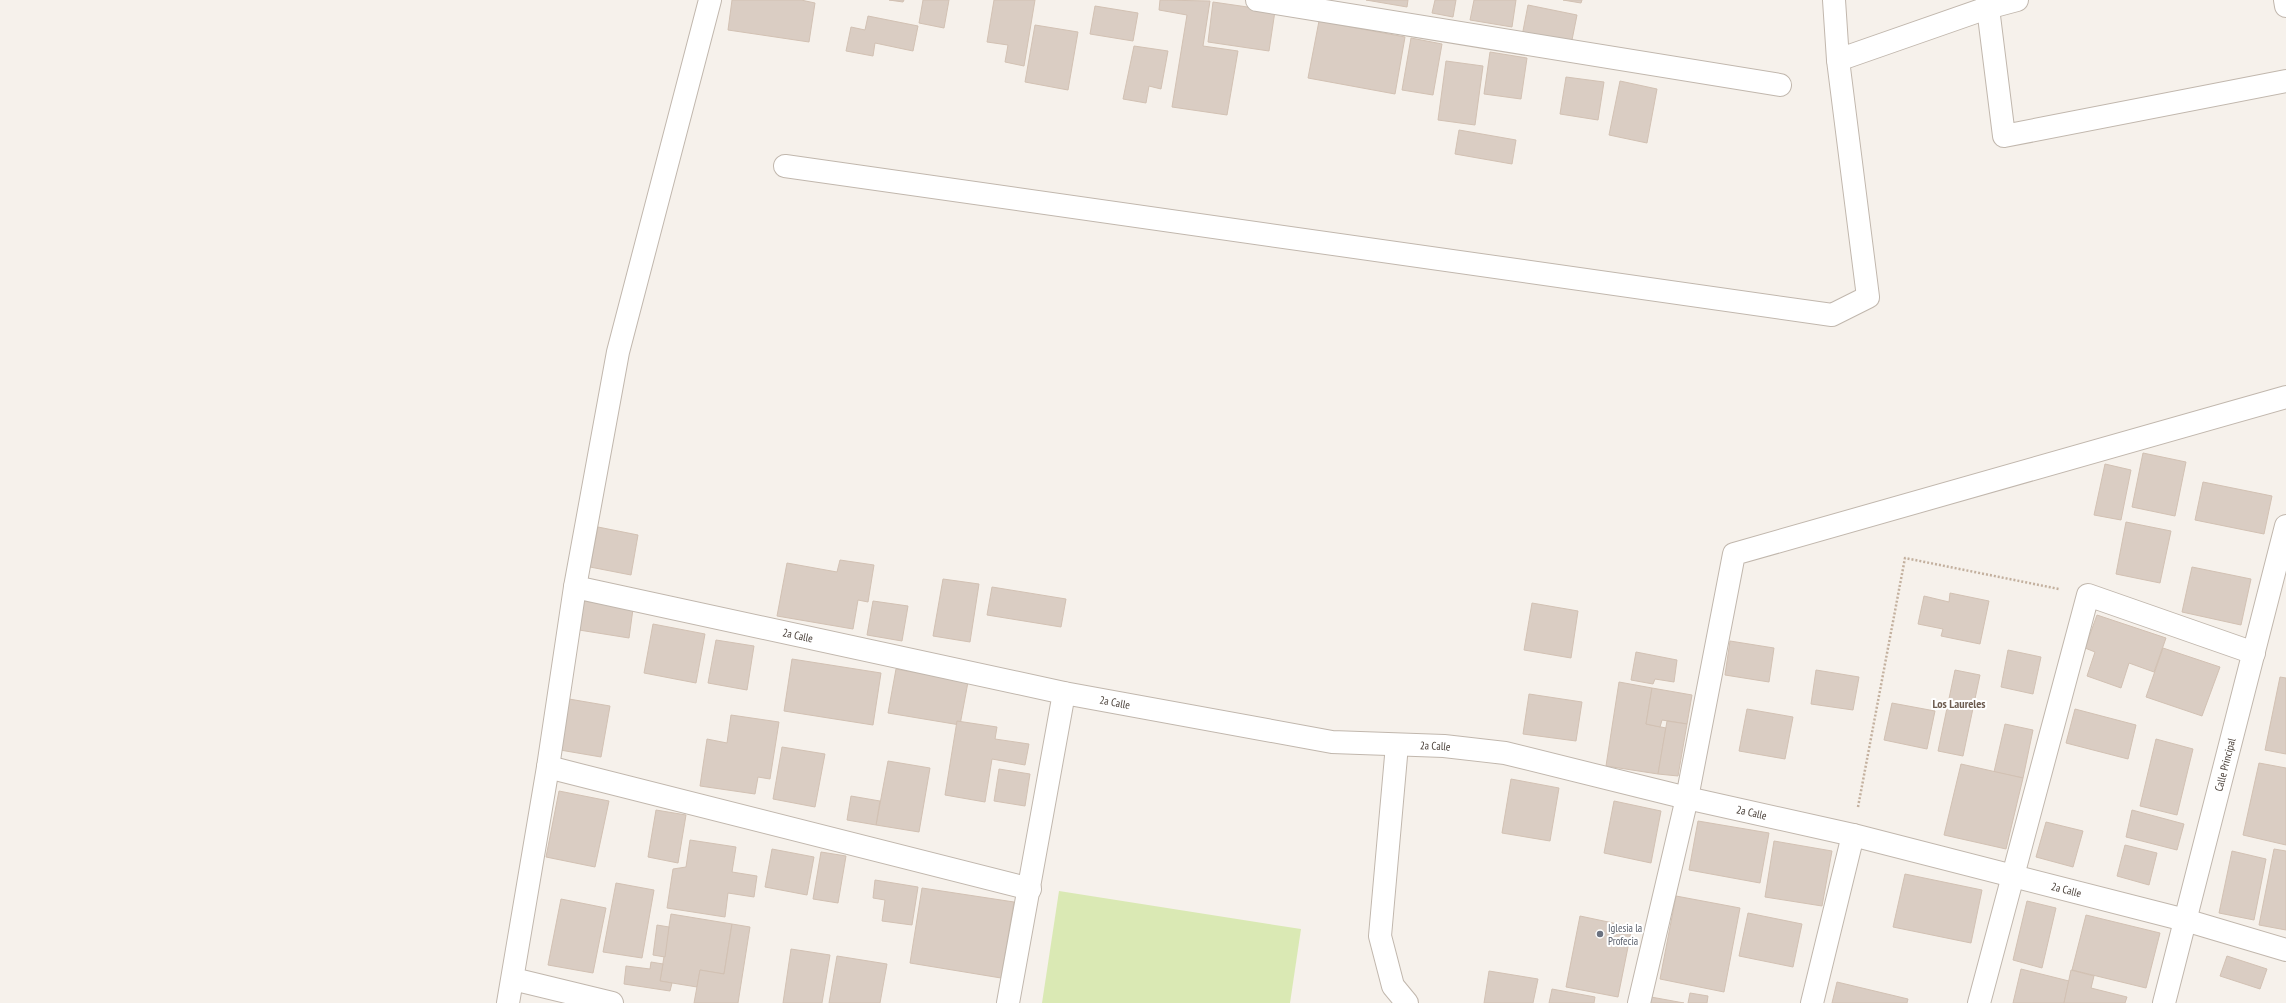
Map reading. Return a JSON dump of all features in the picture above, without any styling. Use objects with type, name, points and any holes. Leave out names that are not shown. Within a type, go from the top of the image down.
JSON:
[{"type":"street","points":[[508,1003],[548,767],[575,587],[618,352],[710,0]]},
{"type":"street","points":[[1258,0],[1780,85]]},
{"type":"street","points":[[785,166],[1832,315],[1868,297],[1838,60],[1834,0]]},
{"type":"street","points":[[1838,60],[1987,4],[2016,0]]},
{"type":"street","points":[[2286,0],[2286,6]]},
{"type":"street","points":[[1987,4],[2004,136],[2286,81]]},
{"type":"street","points":[[1639,1003],[1687,798],[1734,554],[2286,397]]},
{"type":"street","name":"Calle Principal","points":[[2164,1003],[2286,526]]},
{"type":"street","name":"2a Calle","points":[[575,587],[1064,693],[1332,742],[1444,746],[1504,753],[1687,798],[1853,835],[2012,875],[2184,920],[2286,950]]},
{"type":"street","points":[[1979,1003],[2088,595],[2254,653]]},
{"type":"street","points":[[1008,1003],[1030,889],[1064,693]]},
{"type":"street","points":[[1397,745],[1380,936],[1393,986],[1407,1003]]},
{"type":"street","points":[[548,767],[1030,889]]},
{"type":"street","points":[[1812,1003],[1853,835]]},
{"type":"street","points":[[513,979],[612,1003]]},
{"type":"path","points":[[1853,835],[1905,558],[2088,595]]},
{"type":"green space","points":[[1059,891],[1301,929],[1290,1003],[1042,1003]]},
{"type":"building","points":[[732,0],[801,0],[815,3],[809,42],[728,30]]},
{"type":"building","points":[[889,0],[904,0],[903,2]]},
{"type":"building","points":[[923,0],[949,0],[944,28],[919,23]]},
{"type":"building","points":[[994,0],[1035,0],[1024,66],[1005,62],[1008,45],[987,42]]},
{"type":"building","points":[[1160,0],[1210,1],[1203,46],[1238,51],[1227,115],[1172,107],[1187,15],[1159,10]]},
{"type":"building","points":[[1366,0],[1408,0],[1407,7]]},
{"type":"building","points":[[1435,0],[1456,0],[1453,17],[1432,13]]},
{"type":"building","points":[[1474,0],[1516,0],[1512,27],[1470,20]]},
{"type":"building","points":[[1563,0],[1582,0],[1581,3]]},
{"type":"building","points":[[1213,2],[1275,11],[1269,51],[1208,42]]},
{"type":"building","points":[[1528,5],[1577,15],[1571,45],[1522,36]]},
{"type":"building","points":[[1095,6],[1138,13],[1133,41],[1090,34]]},
{"type":"building","points":[[868,16],[918,26],[913,51],[875,43],[873,56],[846,51],[851,27],[865,30]]},
{"type":"building","points":[[1319,21],[1405,37],[1395,94],[1308,78]]},
{"type":"building","points":[[1035,25],[1078,32],[1068,90],[1025,82]]},
{"type":"building","points":[[1411,38],[1442,44],[1433,95],[1402,90]]},
{"type":"building","points":[[1134,46],[1168,51],[1161,89],[1149,86],[1146,103],[1123,99]]},
{"type":"building","points":[[1490,52],[1527,58],[1521,99],[1484,94]]},
{"type":"building","points":[[1446,61],[1483,66],[1475,125],[1438,120]]},
{"type":"building","points":[[1566,77],[1604,82],[1598,120],[1560,114]]},
{"type":"building","points":[[1620,81],[1657,89],[1647,143],[1609,135]]},
{"type":"building","points":[[1459,130],[1516,140],[1512,164],[1455,154]]},
{"type":"building","points":[[2143,453],[2186,462],[2175,516],[2132,507]]},
{"type":"building","points":[[2105,464],[2131,470],[2121,520],[2094,515]]},
{"type":"building","points":[[2203,482],[2272,496],[2264,534],[2195,520]]},
{"type":"building","points":[[2126,522],[2171,531],[2160,583],[2116,574]]},
{"type":"building","points":[[598,527],[638,535],[631,575],[590,567]]},
{"type":"building","points":[[840,560],[874,565],[868,602],[858,600],[853,629],[777,616],[787,563],[837,572]]},
{"type":"building","points":[[2192,567],[2251,579],[2241,625],[2182,612]]},
{"type":"building","points":[[943,579],[979,584],[970,642],[933,636]]},
{"type":"building","points":[[992,587],[1066,599],[1061,627],[987,615]]},
{"type":"building","points":[[1950,593],[1989,601],[1980,644],[1941,636],[1943,629],[1918,624],[1924,596],[1949,602]]},
{"type":"building","points":[[584,601],[633,609],[629,638],[579,630]]},
{"type":"building","points":[[873,601],[908,606],[902,641],[867,635]]},
{"type":"building","points":[[1532,603],[1578,611],[1571,658],[1524,650]]},
{"type":"building","points":[[2097,615],[2166,638],[2154,672],[2129,663],[2121,688],[2087,676],[2095,652],[2085,648]]},
{"type":"building","points":[[653,624],[705,634],[696,683],[644,673]]},
{"type":"building","points":[[716,640],[754,646],[747,690],[708,683]]},
{"type":"building","points":[[1730,641],[1774,648],[1769,682],[1725,675]]},
{"type":"building","points":[[2163,648],[2220,667],[2202,716],[2146,697]]},
{"type":"building","points":[[2008,650],[2041,657],[2033,694],[2001,687]]},
{"type":"building","points":[[1636,652],[1677,660],[1674,682],[1655,679],[1653,684],[1631,680]]},
{"type":"building","points":[[792,659],[881,673],[873,725],[784,711]]},
{"type":"building","points":[[896,669],[968,682],[960,725],[888,713]]},
{"type":"building","points":[[1816,670],[1859,677],[1853,710],[1811,704]]},
{"type":"building","points":[[1955,670],[1980,675],[1963,756],[1938,751]]},
{"type":"building","points":[[2280,677],[2286,678],[2286,754],[2265,750]]},
{"type":"building","points":[[1619,682],[1652,688],[1646,724],[1666,728],[1658,774],[1606,766]]},
{"type":"building","points":[[1652,688],[1692,695],[1687,724],[1662,720],[1660,727],[1646,724]]},
{"type":"building","points":[[1529,694],[1582,702],[1576,741],[1523,734]]},
{"type":"building","points":[[569,699],[610,706],[601,757],[560,750]]},
{"type":"building","points":[[1892,703],[1935,711],[1927,749],[1884,740]]},
{"type":"building","points":[[1747,709],[1793,717],[1785,759],[1739,751]]},
{"type":"building","points":[[2075,709],[2136,725],[2128,759],[2066,743]]},
{"type":"building","points":[[731,715],[779,722],[770,779],[758,777],[755,794],[700,786],[707,739],[727,743]]},
{"type":"building","points":[[957,721],[997,727],[995,739],[1029,744],[1025,765],[992,759],[985,802],[945,795]]},
{"type":"building","points":[[1667,721],[1687,724],[1678,776],[1658,774]]},
{"type":"building","points":[[2005,724],[2033,730],[2023,778],[1994,772]]},
{"type":"building","points":[[2156,739],[2193,749],[2177,815],[2140,806]]},
{"type":"building","points":[[782,747],[825,754],[815,807],[773,799]]},
{"type":"building","points":[[888,761],[930,768],[919,832],[876,825]]},
{"type":"building","points":[[2259,763],[2286,768],[2286,845],[2243,835]]},
{"type":"building","points":[[1961,764],[2023,778],[2006,849],[1944,835]]},
{"type":"building","points":[[999,769],[1030,774],[1025,806],[994,801]]},
{"type":"building","points":[[1511,779],[1559,788],[1550,841],[1502,833]]},
{"type":"building","points":[[559,791],[609,801],[595,867],[546,857]]},
{"type":"building","points":[[851,796],[880,801],[876,825],[847,820]]},
{"type":"building","points":[[1614,801],[1661,811],[1651,863],[1604,853]]},
{"type":"building","points":[[656,810],[686,815],[678,863],[648,857]]},
{"type":"building","points":[[2132,810],[2184,824],[2177,850],[2126,837]]},
{"type":"building","points":[[1698,821],[1769,833],[1760,883],[1689,870]]},
{"type":"building","points":[[2046,822],[2083,831],[2073,867],[2036,857]]},
{"type":"building","points":[[690,840],[736,847],[732,872],[757,876],[754,897],[728,893],[725,917],[667,908],[673,869],[686,867]]},
{"type":"building","points":[[1774,841],[1832,851],[1822,906],[1765,897]]},
{"type":"building","points":[[2125,845],[2157,853],[2149,885],[2117,876]]},
{"type":"building","points":[[772,849],[814,857],[807,895],[765,887]]},
{"type":"building","points":[[2274,849],[2286,851],[2286,930],[2259,925]]},
{"type":"building","points":[[2232,851],[2266,859],[2254,920],[2219,913]]},
{"type":"building","points":[[821,852],[846,856],[838,903],[813,899]]},
{"type":"building","points":[[1905,874],[1982,890],[1971,943],[1893,927]]},
{"type":"building","points":[[875,880],[918,887],[912,925],[882,921],[885,900],[873,898]]},
{"type":"building","points":[[616,883],[654,890],[642,958],[603,952]]},
{"type":"building","points":[[922,888],[1014,902],[1001,978],[910,963]]},
{"type":"building","points":[[1676,896],[1740,908],[1724,992],[1660,979]]},
{"type":"building","points":[[561,899],[606,908],[593,973],[548,965]]},
{"type":"building","points":[[2027,901],[2056,908],[2042,968],[2013,960]]},
{"type":"building","points":[[1748,913],[1802,924],[1793,967],[1739,956]]},
{"type":"building","points":[[671,914],[732,924],[724,974],[700,970],[697,987],[660,981]]},
{"type":"building","points":[[2086,915],[2160,933],[2146,988],[2072,970]]},
{"type":"building","points":[[1580,916],[1632,927],[1618,997],[1566,987]]},
{"type":"building","points":[[732,924],[750,927],[738,1003],[694,1003],[700,970],[724,974]]},
{"type":"building","points":[[657,925],[669,927],[665,957],[653,955]]},
{"type":"building","points":[[791,949],[830,955],[822,1003],[783,1003]]},
{"type":"building","points":[[837,956],[887,964],[880,1003],[829,1003]]},
{"type":"building","points":[[2227,956],[2267,969],[2260,989],[2220,976]]},
{"type":"building","points":[[651,962],[663,964],[660,981],[672,983],[670,991],[624,984],[626,966],[650,969]]},
{"type":"building","points":[[2021,969],[2069,981],[2064,1003],[2013,1003]]},
{"type":"building","points":[[2071,970],[2094,976],[2091,988],[2127,997],[2125,1003],[2064,1003]]},
{"type":"building","points":[[1489,971],[1538,979],[1533,1003],[1484,1003]]},
{"type":"building","points":[[1837,982],[1908,999],[1907,1003],[1832,1003]]},
{"type":"building","points":[[1552,989],[1595,997],[1594,1003],[1549,1003]]},
{"type":"building","points":[[1690,993],[1708,996],[1707,1003],[1688,1003]]},
{"type":"building","points":[[1651,997],[1684,1003],[1650,1003]]},
{"type":"place","name":"Iglesia la Profecia","points":[[1600,934]]},
{"type":"district","name":"Los Laureles","points":[[1959,704]]}]
